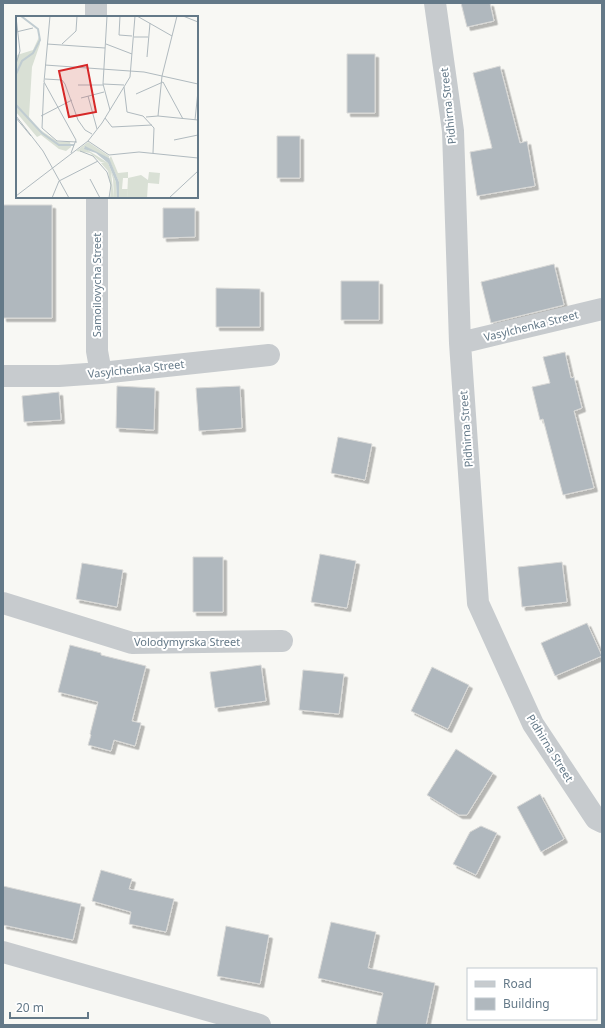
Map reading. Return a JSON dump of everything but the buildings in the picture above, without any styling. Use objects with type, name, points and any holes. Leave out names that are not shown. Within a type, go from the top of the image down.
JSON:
[{"type":"street","points":[[96,3],[96,16]]},
{"type":"street","name":"Pidhirna Street","points":[[435,3],[452,131],[460,343],[478,603],[533,724],[596,819],[602,822]]},
{"type":"street","name":"Samoilovycha Street","points":[[97,198],[97,351],[101,373]]},
{"type":"street","name":"Vasylchenka Street","points":[[460,343],[602,309]]},
{"type":"street","name":"Vasylchenka Street","points":[[3,376],[59,376],[101,373],[269,355]]},
{"type":"street","name":"Volodymyrska Street","points":[[3,603],[132,644],[282,641]]},
{"type":"street","points":[[3,952],[260,1025]]}]
